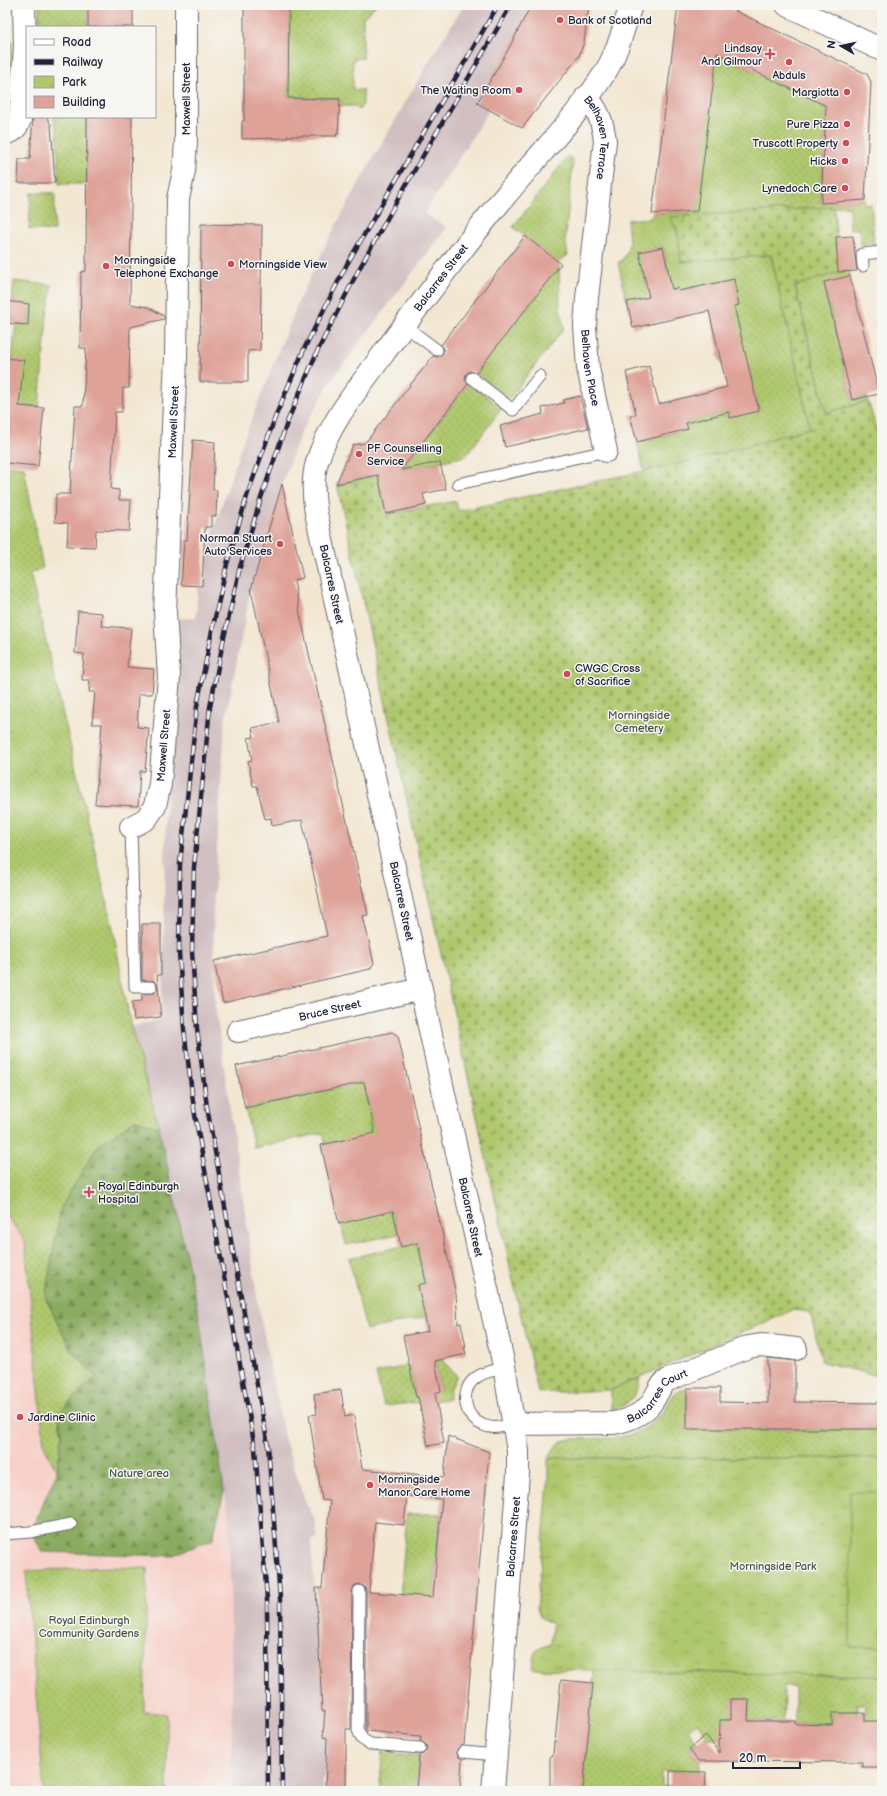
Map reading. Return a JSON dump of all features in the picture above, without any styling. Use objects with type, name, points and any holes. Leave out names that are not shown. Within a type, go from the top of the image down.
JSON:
[{"type":"street","points":[[7,133],[16,128],[20,119],[25,46],[24,5]]},
{"type":"street","name":"Maxwell Street","points":[[131,828],[146,819],[155,806],[160,784],[169,677],[165,612],[176,358],[178,199],[184,171],[186,141],[186,5]]},
{"type":"street","name":"Belhaven Terrace","points":[[589,283],[605,140],[601,118],[586,97],[599,81],[614,55],[631,5]]},
{"type":"street","points":[[787,5],[882,50]]},
{"type":"street","name":"Balcarres Street","points":[[493,1791],[518,1474],[518,1451],[504,1368],[313,497],[314,473],[322,448],[331,430],[366,378],[505,195],[586,97]]},
{"type":"street","name":"Belhaven Place","points":[[589,283],[585,326],[588,368],[606,451]]},
{"type":"street","name":"Bruce Street","points":[[238,1031],[421,989]]},
{"type":"street","name":"Balcarres Court","points":[[514,1424],[614,1422],[629,1420],[647,1408],[661,1386],[668,1380],[748,1347],[761,1345],[796,1349]]},
{"type":"lane","points":[[863,266],[862,254],[882,252]]},
{"type":"lane","points":[[404,326],[437,350]]},
{"type":"lane","points":[[472,378],[513,410],[540,376]]},
{"type":"lane","points":[[458,484],[606,451]]},
{"type":"lane","points":[[131,828],[135,987],[151,987]]},
{"type":"lane","points":[[504,1368],[482,1374],[473,1380],[466,1394],[466,1405],[470,1415],[483,1426],[494,1428],[514,1424]]},
{"type":"lane","points":[[5,1534],[30,1532],[71,1524]]},
{"type":"lane","points":[[359,1591],[358,1730],[362,1739],[370,1744],[420,1748]]},
{"type":"lane","points":[[463,1752],[496,1755]]},
{"type":"shaded area","points":[[464,5],[531,5],[508,50],[477,103],[489,110],[424,214],[447,227],[330,382],[300,434],[280,489],[251,589],[225,721],[213,909],[215,1005],[258,1303],[284,1437],[304,1498],[314,1518],[318,1539],[311,1540],[322,1710],[325,1711],[323,1737],[327,1738],[323,1791],[231,1791],[232,1718],[229,1511],[224,1491],[199,1317],[159,1127],[131,1027],[162,1019],[166,803],[180,667],[177,619],[196,617],[198,588],[204,588],[209,544],[244,438],[299,300],[329,238],[367,169],[431,58]]},
{"type":"shaded area","name":"Royal Edinburgh Hospital","points":[[5,465],[24,467],[43,568],[30,573],[112,924],[131,1027],[159,1127],[187,1257],[224,1491],[229,1511],[232,1718],[231,1791],[5,1791]]},
{"type":"green space","points":[[39,5],[88,5],[88,26],[39,26]]},
{"type":"green space","points":[[289,5],[376,5],[363,18],[363,58],[353,59],[353,90],[363,90],[363,104],[359,110],[354,106],[339,106],[339,99],[288,98]]},
{"type":"green space","points":[[876,5],[882,5],[882,22],[874,18]]},
{"type":"green space","points":[[5,41],[12,41],[13,66],[5,66]]},
{"type":"green space","points":[[719,52],[721,55],[826,106],[821,203],[865,200],[864,205],[871,204],[874,244],[860,245],[859,229],[850,229],[849,206],[670,217],[678,234],[681,262],[771,255],[810,428],[704,458],[644,471],[637,442],[687,430],[686,423],[720,414],[728,407],[730,417],[759,410],[746,359],[722,365],[718,353],[743,348],[727,308],[739,305],[734,279],[679,291],[678,288],[666,290],[664,281],[670,279],[663,247],[640,252],[646,284],[655,296],[627,302],[618,263],[623,259],[628,249],[629,238],[627,220],[651,218],[652,214],[697,211],[709,53]]},
{"type":"green space","points":[[53,118],[87,118],[87,184],[59,184],[57,130]]},
{"type":"green space","points":[[568,156],[573,161],[565,240],[568,255],[558,262],[513,227]]},
{"type":"green space","points":[[31,193],[55,193],[54,231],[29,229]]},
{"type":"green space","name":"Morningside Cemetery","points":[[834,207],[839,272],[795,286],[826,413],[868,401],[882,448],[882,1377],[822,1362],[810,1312],[793,1310],[611,1390],[538,1393],[337,484],[378,475],[387,514],[456,501],[458,511],[704,458],[810,428],[771,255],[681,262],[678,234],[670,217]]},
{"type":"green space","points":[[559,266],[560,308],[564,328],[509,399],[476,373]]},
{"type":"green space","points":[[849,271],[850,276],[824,283],[837,337],[863,331],[839,346],[852,400],[867,397],[868,401],[826,413],[795,285],[839,272]]},
{"type":"green space","points":[[14,281],[52,285],[47,316],[39,407],[5,404],[16,324],[28,325],[29,304],[12,302]]},
{"type":"green space","points":[[469,383],[502,408],[466,456],[402,470]]},
{"type":"green space","points":[[5,465],[24,467],[43,568],[30,573],[112,924],[131,1027],[159,1127],[135,1120],[71,1349],[96,1377],[58,1413],[62,1434],[57,1472],[44,1445],[25,1241],[5,1213]]},
{"type":"green space","points":[[363,1078],[398,1234],[346,1245],[341,1223],[345,1140],[326,1144],[323,1133],[254,1148],[245,1108],[351,1085],[350,1080]]},
{"type":"green space","name":"Nature area","points":[[135,1120],[159,1127],[199,1317],[224,1491],[213,1539],[171,1556],[43,1552],[30,1532],[57,1472],[62,1434],[58,1413],[96,1377],[71,1349],[45,1297],[61,1207],[98,1145]]},
{"type":"green space","points":[[417,1243],[426,1283],[418,1286],[425,1317],[366,1330],[349,1258]]},
{"type":"green space","points":[[442,1360],[457,1376],[451,1388],[449,1399],[384,1406],[376,1373],[409,1365],[416,1397],[441,1391],[435,1362]]},
{"type":"green space","points":[[640,1378],[637,1390],[631,1399],[623,1406],[611,1410],[611,1390]]},
{"type":"green space","points":[[687,1388],[687,1429],[881,1429],[881,1458],[548,1458],[556,1446],[562,1441],[571,1439],[616,1438],[634,1434],[650,1425],[664,1411],[673,1394]]},
{"type":"green space","name":"Morningside Park","points":[[548,1458],[882,1458],[882,1676],[532,1669],[533,1658],[536,1652],[551,1644],[552,1624],[540,1617],[537,1608],[548,1484]]},
{"type":"green space","points":[[850,1492],[882,1492],[882,1647],[850,1647]]},
{"type":"green space","points":[[407,1514],[440,1514],[421,1735],[389,1733]]},
{"type":"green space","name":"Royal Edinburgh Community Gardens","points":[[111,1567],[147,1568],[144,1712],[167,1714],[167,1791],[44,1791],[26,1571]]},
{"type":"green space","points":[[594,1670],[882,1676],[882,1721],[874,1721],[874,1731],[865,1721],[865,1704],[857,1704],[857,1750],[844,1724],[844,1713],[832,1713],[832,1724],[795,1724],[795,1686],[784,1686],[783,1761],[776,1721],[748,1721],[749,1699],[732,1699],[731,1720],[720,1738],[708,1738],[697,1723],[688,1730],[697,1742],[689,1749],[700,1764],[700,1772],[662,1771],[662,1786],[670,1787],[670,1791],[583,1791]]},
{"type":"green space","points":[[383,1752],[419,1756],[416,1791],[379,1791]]},
{"type":"building","points":[[88,5],[133,5],[133,26],[88,26]]},
{"type":"building","points":[[244,5],[289,5],[288,98],[340,99],[337,136],[287,136],[287,138],[242,139],[242,121],[244,121]]},
{"type":"building","points":[[531,5],[589,5],[584,42],[579,56],[522,128],[477,103],[508,50]]},
{"type":"building","points":[[678,5],[723,5],[867,74],[871,82],[865,200],[821,203],[826,106],[717,53],[697,211],[652,214]]},
{"type":"building","points":[[33,118],[48,118],[51,125],[55,183],[18,183],[19,159],[30,159]]},
{"type":"building","points":[[87,118],[132,118],[130,304],[148,307],[164,316],[164,319],[130,327],[129,388],[123,388],[122,412],[115,412],[111,489],[119,490],[119,500],[131,500],[129,531],[96,530],[95,547],[67,546],[68,523],[55,522],[56,494],[70,494],[75,406],[83,406],[86,348],[80,348],[81,272],[86,271]]},
{"type":"building","name":"Morningside View","points":[[201,224],[262,225],[260,350],[248,351],[248,382],[200,382]]},
{"type":"building","points":[[525,236],[561,264],[476,373],[470,371],[466,374],[465,380],[468,384],[401,470],[440,462],[446,489],[423,494],[426,505],[386,514],[378,475],[336,484],[353,445],[365,443],[433,356],[437,357],[442,354],[444,350],[441,345]]},
{"type":"building","points":[[853,236],[857,271],[838,272],[836,237]]},
{"type":"building","points":[[663,247],[672,289],[678,288],[679,291],[734,279],[739,305],[734,306],[759,411],[730,418],[729,412],[686,423],[688,429],[637,442],[630,415],[636,414],[626,372],[649,366],[659,404],[727,387],[709,311],[633,328],[627,302],[649,297],[639,252]]},
{"type":"building","points":[[850,276],[879,394],[852,400],[824,282]]},
{"type":"building","points":[[5,301],[29,304],[28,325],[5,323]]},
{"type":"building","points":[[5,358],[24,360],[19,406],[44,408],[38,466],[5,463]]},
{"type":"building","points":[[580,396],[588,428],[505,447],[500,426],[543,414],[542,408],[564,403],[563,400]]},
{"type":"building","points":[[193,440],[215,442],[213,490],[217,490],[216,516],[211,516],[211,527],[205,527],[202,586],[181,585],[184,540],[187,540]]},
{"type":"building","points":[[282,484],[303,578],[294,580],[300,614],[368,915],[363,916],[374,963],[370,969],[223,1003],[214,961],[327,936],[302,820],[272,826],[271,818],[265,819],[257,786],[253,786],[248,761],[252,760],[248,738],[254,737],[252,728],[279,722],[251,589]]},
{"type":"building","points":[[78,611],[102,613],[101,626],[131,628],[127,667],[154,669],[152,694],[139,694],[137,727],[149,728],[145,771],[140,771],[138,806],[95,804],[102,724],[92,724],[95,692],[89,692],[90,680],[82,680],[84,654],[75,653]]},
{"type":"building","points":[[142,924],[161,924],[161,975],[157,975],[161,1017],[134,1020],[132,1002],[142,1001],[142,994],[154,993],[158,987],[154,981],[142,980]]},
{"type":"building","points":[[392,1032],[398,1036],[456,1294],[458,1324],[461,1323],[466,1347],[464,1347],[466,1354],[435,1361],[441,1391],[435,1393],[444,1443],[428,1446],[403,1336],[428,1331],[418,1285],[426,1283],[418,1243],[401,1247],[393,1211],[339,1224],[321,1145],[375,1133],[364,1082],[245,1108],[236,1066]]},
{"type":"building","points":[[768,1358],[795,1361],[795,1402],[881,1403],[881,1429],[687,1429],[687,1388],[720,1388],[720,1402],[768,1403]]},
{"type":"building","points":[[341,1390],[345,1417],[354,1415],[362,1469],[444,1477],[448,1436],[489,1452],[464,1745],[458,1748],[456,1752],[462,1759],[460,1791],[416,1791],[419,1755],[423,1754],[427,1749],[426,1745],[420,1741],[421,1736],[366,1731],[366,1591],[365,1587],[359,1584],[355,1585],[352,1591],[351,1729],[346,1729],[346,1791],[325,1791],[327,1738],[323,1737],[325,1711],[322,1711],[316,1588],[322,1588],[330,1501],[322,1500],[309,1415],[317,1414],[314,1394]],"holes":[[[407,1496],[442,1499],[433,1597],[369,1592],[375,1522],[404,1525]]]},
{"type":"building","points":[[561,1680],[593,1683],[583,1791],[550,1790],[550,1757],[553,1755],[555,1742]]},
{"type":"building","points":[[731,1699],[749,1699],[748,1721],[795,1721],[795,1724],[832,1725],[832,1713],[865,1713],[865,1721],[882,1721],[882,1767],[862,1767],[862,1762],[698,1761],[689,1749],[706,1735],[719,1753],[720,1720],[731,1720]]},
{"type":"building","points":[[670,1771],[706,1772],[705,1791],[670,1791]]},
{"type":"railway","points":[[268,1791],[267,1599],[255,1448],[194,1109],[184,1029],[179,952],[180,864],[197,706],[227,564],[248,493],[276,415],[305,347],[347,264],[498,5]]},
{"type":"railway","points":[[282,1791],[280,1598],[268,1446],[207,1107],[197,1028],[192,951],[194,867],[210,707],[240,567],[261,498],[288,420],[317,352],[358,271],[403,190],[511,5]]},
{"type":"place","name":"Bank of Scotland","points":[[560,20]]},
{"type":"place","name":"Lindsay And Gilmour","points":[[770,54]]},
{"type":"place","name":"Abduls","points":[[789,62]]},
{"type":"place","name":"The Waiting Room","points":[[519,90]]},
{"type":"place","name":"Margiotta","points":[[847,92]]},
{"type":"place","name":"Pure Pizza","points":[[847,124]]},
{"type":"place","name":"Truscott Property","points":[[846,143]]},
{"type":"place","name":"Hicks","points":[[845,161]]},
{"type":"place","name":"Lynedoch Care","points":[[845,188]]},
{"type":"place","name":"Morningside View","points":[[231,264]]},
{"type":"place","name":"Morningside Telephone Exchange","points":[[106,266]]},
{"type":"place","name":"PF Counselling Service","points":[[359,454]]},
{"type":"place","name":"Norman Stuart Auto Services","points":[[280,544]]},
{"type":"place","name":"CWGC Cross of Sacrifice","points":[[567,674]]},
{"type":"place","name":"Royal Edinburgh Hospital","points":[[89,1192]]},
{"type":"place","name":"Jardine Clinic","points":[[20,1417]]},
{"type":"place","name":"Morningside Manor Care Home","points":[[370,1485]]}]
